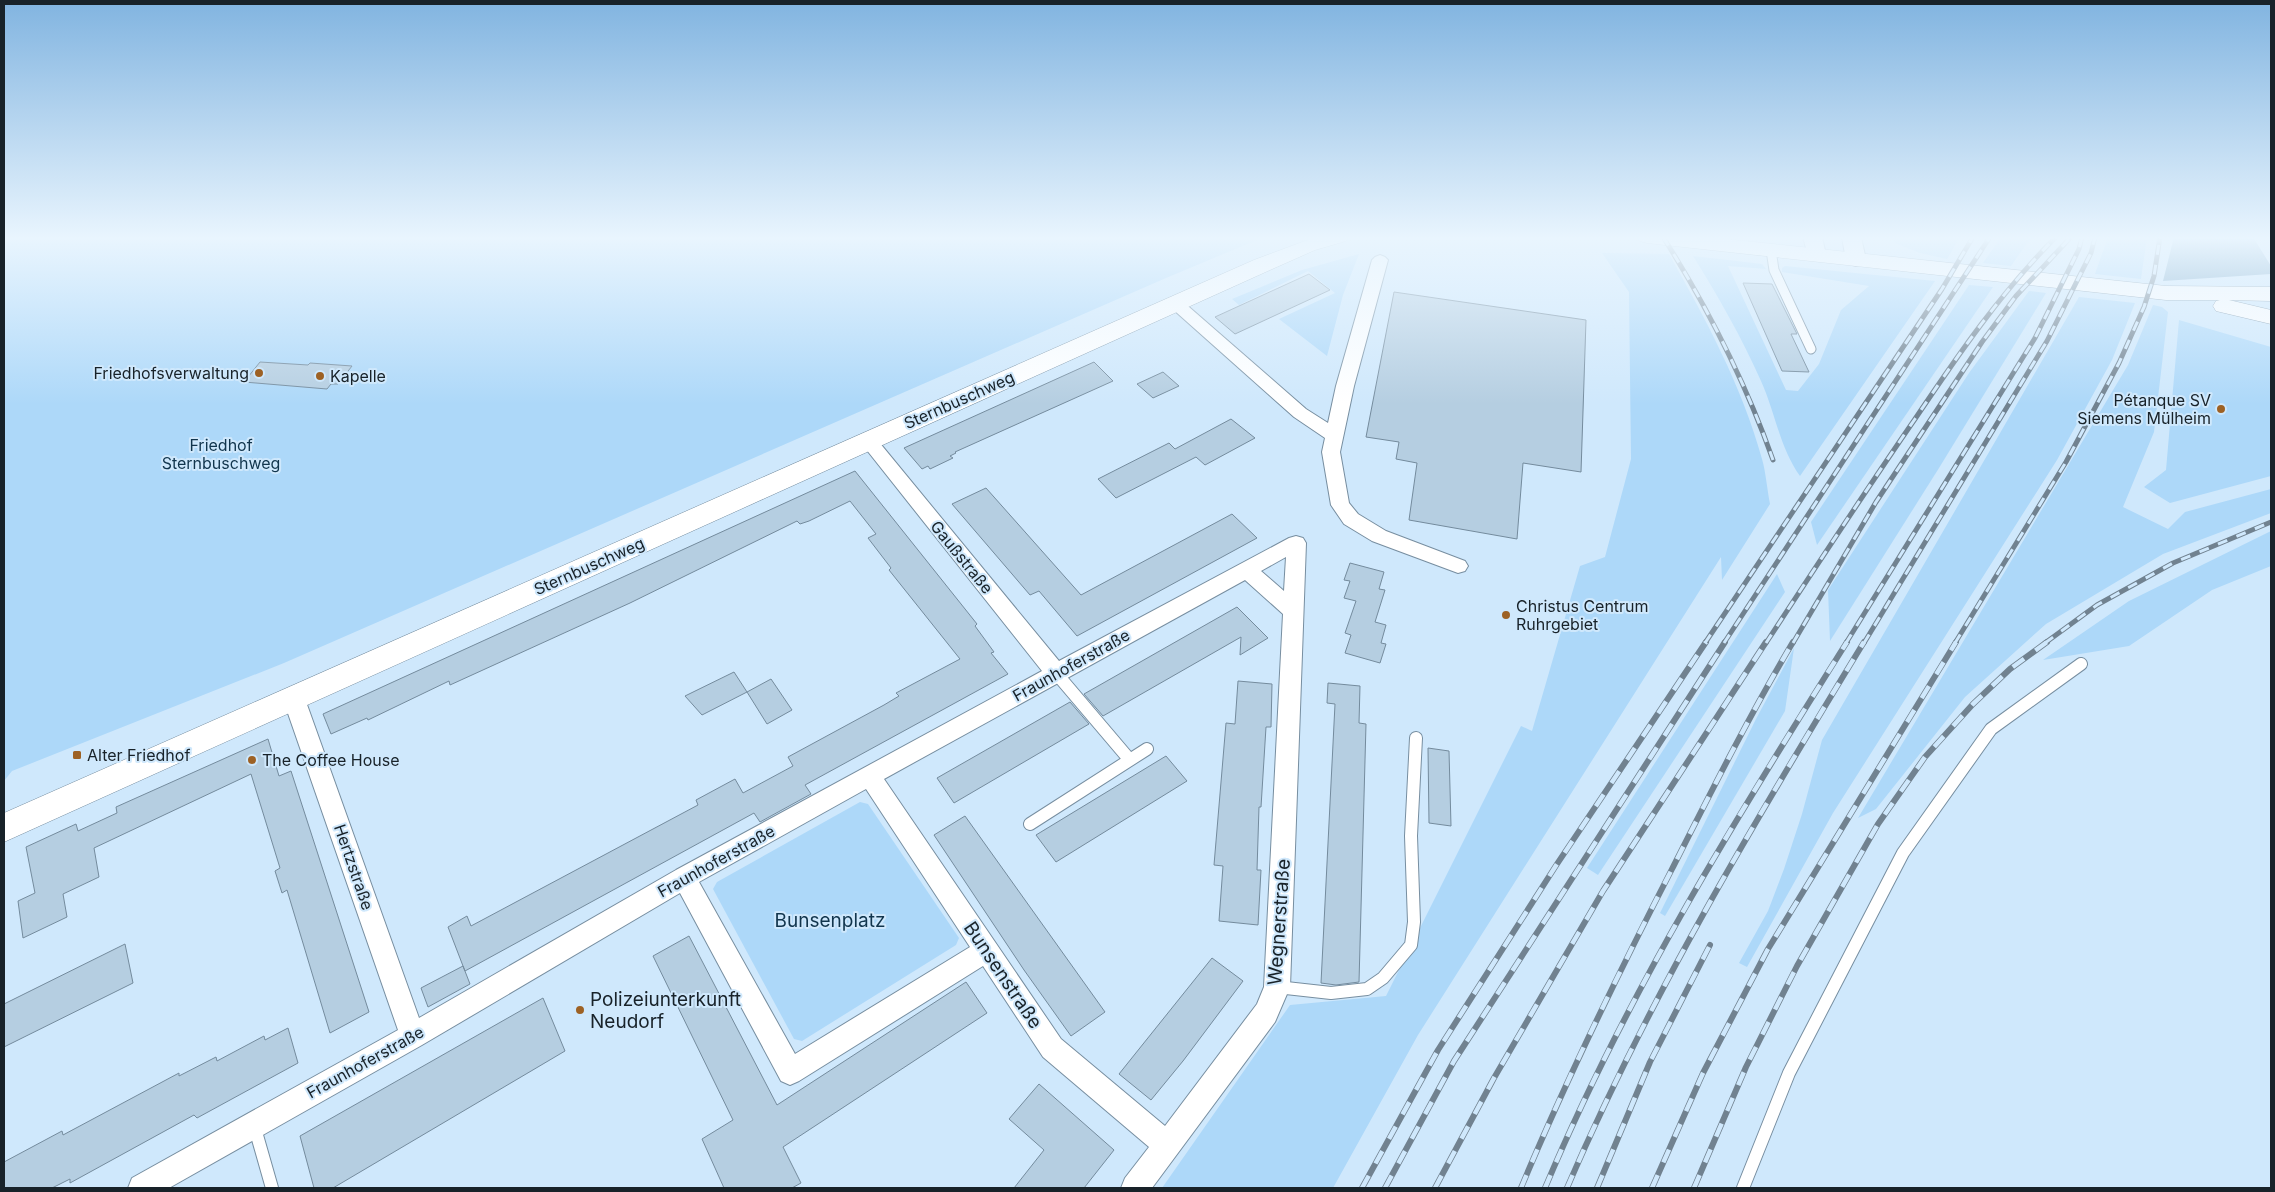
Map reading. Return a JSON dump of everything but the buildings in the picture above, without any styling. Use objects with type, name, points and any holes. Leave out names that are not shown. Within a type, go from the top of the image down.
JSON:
[{"type":"main road","name":"Sternbuschweg","points":[[4,828],[1200,293]]},
{"type":"main road","points":[[2162,293],[2271,294]]},
{"type":"main road","points":[[2166,293],[2271,317]]},
{"type":"street","points":[[1371,293],[1345,386],[1331,452],[1340,505],[1351,519],[1379,536],[1458,566]]},
{"type":"street","points":[[1175,304],[1300,413],[1335,436]]},
{"type":"street","name":"Gaußstraße","points":[[868,440],[1056,673]]},
{"type":"street","name":"Fraunhoferstraße","points":[[142,1188],[413,1036],[684,878],[1056,673],[1296,544]]},
{"type":"street","name":"Wegnerstraße","points":[[1135,1188],[1266,1013],[1277,987],[1296,544]]},
{"type":"street","points":[[1247,570],[1293,611]]},
{"type":"street","name":"Hertzstraße","points":[[294,699],[413,1036]]},
{"type":"street","name":"Bunsenstraße","points":[[870,777],[1052,1048],[1167,1145]]},
{"type":"street","points":[[684,878],[790,1072],[987,950]]},
{"type":"lane","points":[[1785,293],[1811,349]]},
{"type":"lane","points":[[1743,1188],[1789,1073],[1903,853],[1991,729],[2081,664]]},
{"type":"lane","points":[[1056,673],[1129,759]]},
{"type":"lane","points":[[1277,987],[1331,993],[1367,989],[1383,978],[1411,945],[1414,922],[1411,836],[1416,738]]},
{"type":"lane","points":[[1030,824],[1146,748]]},
{"type":"lane","points":[[254,1124],[272,1188]]},
{"type":"green space","name":"Friedhof Sternbuschweg","points":[[4,293],[1132,293],[284,663],[12,771],[4,781]]},
{"type":"green space","points":[[1247,293],[1264,293],[1239,305],[1232,299]]},
{"type":"green space","points":[[1335,293],[1344,293],[1327,356],[1279,319]]},
{"type":"green space","points":[[1629,293],[1690,293],[1722,354],[1744,405],[1765,470],[1770,504],[1722,580],[1721,557],[1418,1035],[1333,1188],[1162,1188],[1290,1005],[1386,996],[1521,726],[1532,731],[1580,566],[1605,557],[1631,459]]},
{"type":"green space","points":[[1716,293],[1740,293],[1786,390],[1798,391],[1819,364],[1841,310],[1861,293],[1927,293],[1800,476],[1787,454],[1766,393],[1754,365]]},
{"type":"green space","points":[[1964,293],[1989,293],[1817,545],[1811,522]]},
{"type":"green space","points":[[2028,293],[2046,293],[1830,641],[1828,590],[1969,373]]},
{"type":"green space","points":[[2079,297],[2135,303],[2112,360],[2057,460],[1833,813],[1747,967],[1739,963],[1768,911],[1784,869],[1802,814],[1822,740]]},
{"type":"green space","points":[[2153,305],[2162,307],[2168,312],[2154,432],[2123,507],[2168,529],[2185,512],[2271,489],[2271,513],[2163,554],[2046,624],[1965,697],[1876,809],[1858,818],[2128,365]]},
{"type":"green space","name":"Pétanque SV Siemens Mülheim","points":[[2179,320],[2271,347],[2271,476],[2170,503],[2144,487],[2166,470]]},
{"type":"green space","points":[[2271,531],[2271,566],[2212,590],[2129,646],[2043,660],[2129,601]]},
{"type":"green space","points":[[1777,574],[1785,592],[1598,875],[1587,868]]},
{"type":"green space","points":[[1794,648],[1785,711],[1665,916],[1660,913],[1756,719]]},
{"type":"green space","name":"Bunsenplatz","points":[[860,802],[868,804],[959,938],[956,945],[802,1041],[794,1039],[713,889],[717,882]]},
{"type":"railway","points":[[1696,293],[1738,373],[1773,460]]},
{"type":"railway","points":[[1705,643],[1940,293]]},
{"type":"railway","points":[[1724,643],[1954,293]]},
{"type":"railway","points":[[1766,643],[1931,395],[2007,293]]},
{"type":"railway","points":[[1793,643],[1876,502],[1982,342],[2019,293]]},
{"type":"railway","points":[[1846,643],[2035,338],[2057,293]]},
{"type":"railway","points":[[1864,643],[2047,341],[2071,293]]},
{"type":"railway","points":[[1955,643],[2066,462],[2119,363],[2149,293]]},
{"type":"railway","points":[[2045,643],[2097,605],[2173,563],[2271,522]]},
{"type":"railway","points":[[1362,1188],[1438,1050],[1557,864],[1706,642]]},
{"type":"railway","points":[[1385,1188],[1454,1061],[1725,642]]},
{"type":"railway","points":[[1435,1188],[1494,1078],[1603,891],[1766,642]]},
{"type":"railway","points":[[1521,1188],[1574,1067],[1632,948],[1731,754],[1793,642]]},
{"type":"railway","points":[[1545,1188],[1577,1116],[1647,977],[1724,841],[1847,642]]},
{"type":"railway","points":[[1567,1188],[1599,1117],[1669,978],[1744,842],[1864,642]]},
{"type":"railway","points":[[1652,1188],[1703,1073],[1768,949],[1956,642]]},
{"type":"railway","points":[[1694,1188],[1746,1067],[1797,966],[1878,824],[1925,757],[1973,704],[2010,669],[2047,642]]},
{"type":"railway","points":[[1597,1188],[1650,1062],[1710,945]]},
{"type":"place","name":"Friedhofsverwaltung","points":[[259,373]]},
{"type":"place","name":"Kapelle","points":[[320,376]]},
{"type":"place","name":"Pétanque SV Siemens Mülheim","points":[[2221,409]]},
{"type":"place","name":"Christus Centrum Ruhrgebiet","points":[[1506,615]]},
{"type":"place","name":"Alter Friedhof","points":[[77,755]]},
{"type":"place","name":"The Coffee House","points":[[252,760]]},
{"type":"place","name":"Polizeiunterkunft Neudorf","points":[[580,1010]]}]
